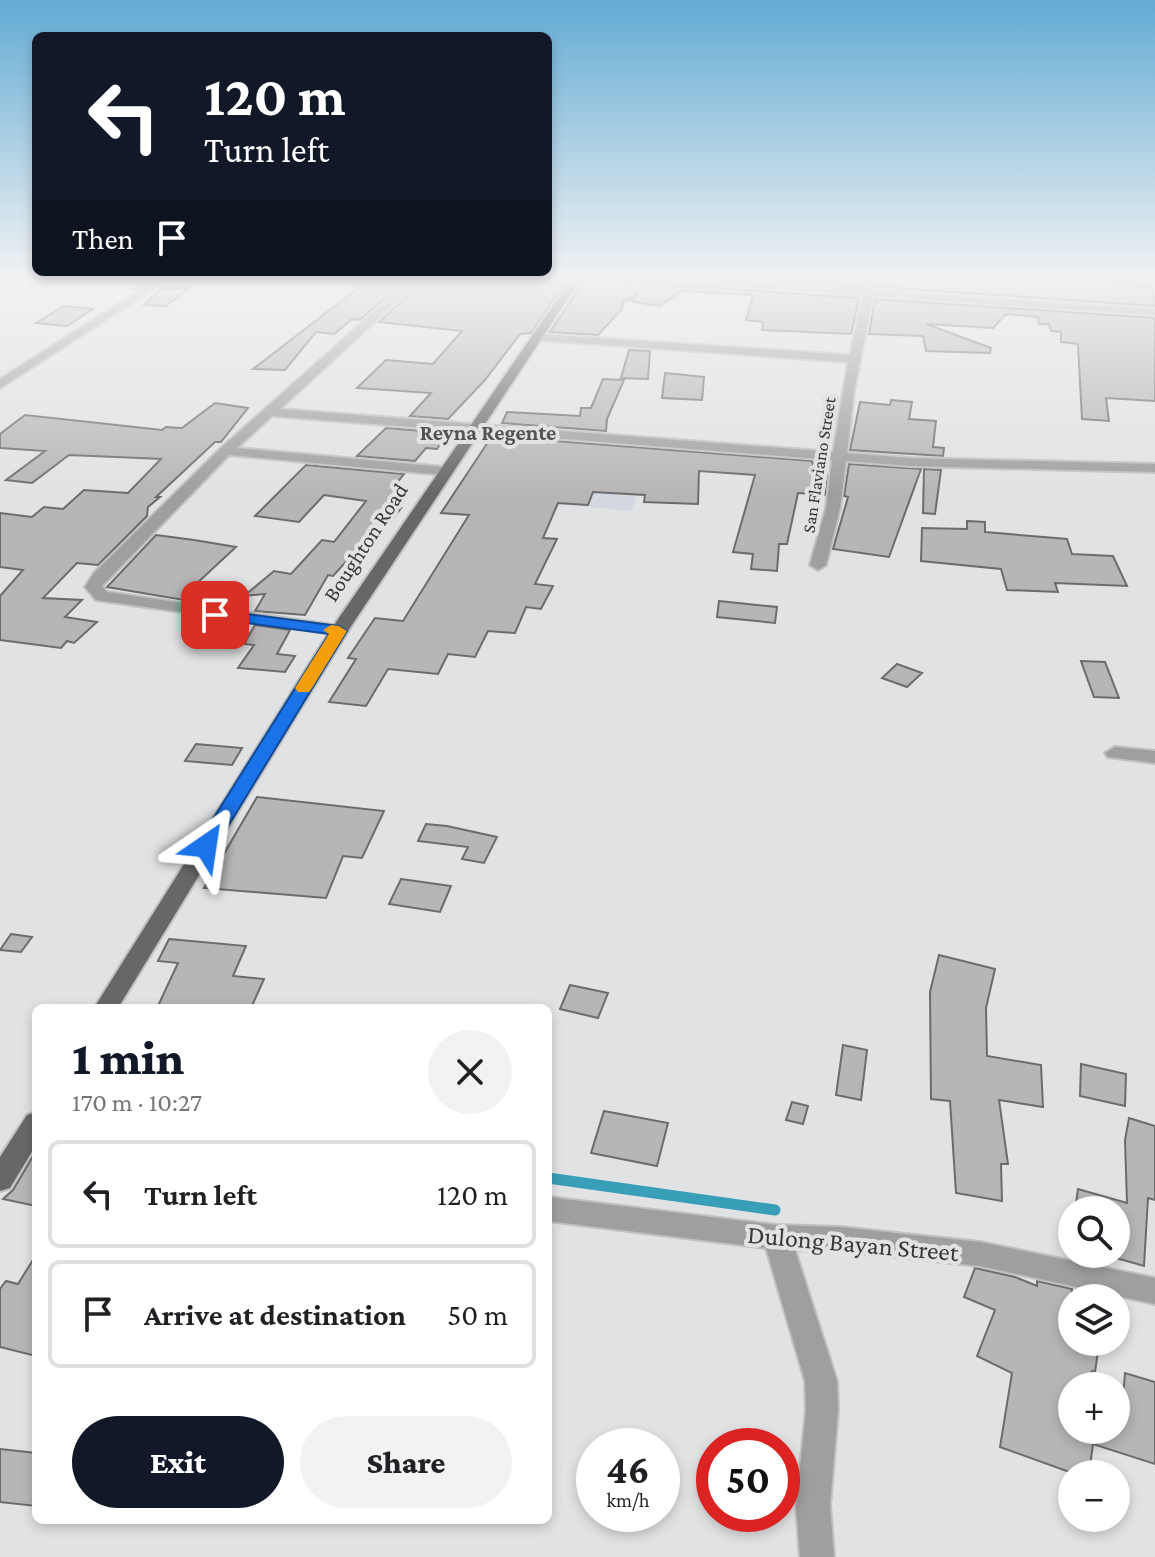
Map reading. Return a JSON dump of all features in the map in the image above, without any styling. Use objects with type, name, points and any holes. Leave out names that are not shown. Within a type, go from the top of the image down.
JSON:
[{"type":"main road","name":"Boughton Road","points":[[108,1004],[339,631],[528,349]]},
{"type":"main road","points":[[0,1180],[32,1134]]},
{"type":"street","points":[[0,384],[56,349]]},
{"type":"street","points":[[339,631],[215,615],[95,593],[94,584],[226,451],[340,349]]},
{"type":"street","points":[[705,349],[855,359]]},
{"type":"street","name":"San Flaviano Street","points":[[818,565],[833,508],[857,349]]},
{"type":"street","points":[[271,412],[952,465],[1155,468]]},
{"type":"street","points":[[226,451],[444,471]]},
{"type":"street","points":[[1115,753],[1155,757]]},
{"type":"street","name":"Dulong Bayan Street","points":[[552,1209],[777,1237],[840,1239],[980,1254],[1155,1291]]},
{"type":"street","points":[[777,1237],[821,1381],[822,1410],[813,1505],[817,1557]]},
{"type":"shaded area","points":[[492,433],[647,445],[632,511],[534,502],[548,460],[479,455]]},
{"type":"building","points":[[279,349],[302,349],[285,370],[253,369]]},
{"type":"building","points":[[446,349],[509,349],[485,380],[448,419],[410,416],[431,393],[357,388],[386,360],[433,364]]},
{"type":"building","points":[[926,349],[991,349],[990,353]]},
{"type":"building","points":[[1078,349],[1155,349],[1155,401],[1106,398],[1109,421],[1082,419]]},
{"type":"building","points":[[629,350],[650,351],[648,379],[621,378]]},
{"type":"building","points":[[665,373],[704,377],[702,400],[662,398]]},
{"type":"building","points":[[603,379],[624,380],[607,419],[606,431],[502,423],[507,412],[580,416],[581,408],[591,408]]},
{"type":"building","points":[[891,400],[912,402],[909,419],[936,421],[933,447],[944,448],[943,456],[850,450],[860,402],[890,405]]},
{"type":"building","points":[[215,403],[248,408],[221,442],[215,442],[156,497],[160,497],[148,507],[147,516],[98,565],[77,563],[43,598],[82,600],[65,617],[97,622],[74,643],[67,641],[61,648],[0,640],[0,596],[23,570],[0,567],[0,513],[32,517],[44,507],[63,509],[84,490],[128,493],[161,459],[69,455],[32,483],[6,480],[45,451],[0,448],[0,434],[25,415],[162,430],[166,427],[182,428]]},
{"type":"building","points":[[386,428],[448,433],[437,449],[426,448],[415,461],[357,456]]},
{"type":"building","points":[[492,436],[812,461],[816,474],[827,474],[825,495],[798,493],[787,544],[779,544],[777,571],[751,569],[753,554],[733,552],[755,475],[699,471],[698,504],[644,502],[645,495],[593,492],[588,505],[558,503],[543,538],[557,539],[535,584],[553,586],[541,609],[526,607],[515,633],[488,631],[475,657],[448,654],[438,674],[388,669],[366,706],[329,702],[356,659],[348,658],[375,618],[403,621],[469,515],[441,513]]},
{"type":"building","points":[[849,464],[921,469],[889,557],[833,549],[848,497],[844,496]]},
{"type":"building","points":[[306,465],[404,474],[392,489],[409,491],[394,508],[401,508],[377,540],[367,539],[333,576],[328,575],[305,615],[255,611],[265,594],[244,596],[274,571],[291,574],[322,540],[334,542],[366,501],[324,495],[299,522],[255,516]]},
{"type":"building","points":[[924,469],[941,470],[935,514],[923,513]]},
{"type":"building","points":[[967,521],[985,522],[985,532],[1067,539],[1072,554],[1113,556],[1127,586],[1055,583],[1058,592],[1007,590],[1001,569],[921,561],[922,528],[967,529]]},
{"type":"building","points":[[156,535],[236,547],[194,586],[197,585],[184,600],[107,587]]},
{"type":"building","points":[[719,601],[777,607],[775,623],[717,617]]},
{"type":"building","points":[[255,625],[290,630],[277,654],[295,656],[285,672],[238,668],[254,645],[244,644]]},
{"type":"building","points":[[1081,661],[1105,662],[1119,698],[1094,697]]},
{"type":"building","points":[[897,664],[922,673],[907,687],[882,678]]},
{"type":"building","points":[[196,744],[242,748],[232,765],[185,761]]},
{"type":"building","points":[[257,797],[384,811],[362,858],[343,856],[326,898],[204,888]]},
{"type":"building","points":[[426,824],[497,837],[484,863],[462,859],[468,847],[418,841]]},
{"type":"building","points":[[401,879],[451,886],[440,912],[389,904]]},
{"type":"building","points":[[11,934],[32,937],[21,952],[0,950]]},
{"type":"building","points":[[169,939],[246,946],[233,976],[264,979],[253,1004],[159,1004],[178,963],[158,961]]},
{"type":"building","points":[[939,955],[995,969],[986,1008],[987,1056],[1041,1065],[1043,1107],[999,1100],[1008,1164],[1001,1164],[1002,1201],[956,1193],[950,1101],[931,1099],[930,992]]},
{"type":"building","points":[[570,985],[608,993],[598,1018],[560,1009]]},
{"type":"building","points":[[843,1045],[867,1050],[861,1100],[836,1095]]},
{"type":"building","points":[[1081,1064],[1126,1074],[1125,1106],[1080,1096]]},
{"type":"building","points":[[792,1102],[808,1106],[803,1124],[786,1120]]},
{"type":"building","points":[[604,1111],[668,1123],[657,1166],[591,1153]]},
{"type":"building","points":[[1129,1118],[1155,1126],[1155,1200],[1148,1198],[1144,1266],[1130,1262],[1130,1196],[1127,1196],[1125,1140]]},
{"type":"building","points":[[32,1158],[32,1205],[3,1199],[13,1190]]},
{"type":"building","points":[[1078,1189],[1102,1196],[1077,1196]]},
{"type":"building","points":[[32,1261],[32,1355],[0,1347],[0,1289],[6,1281],[18,1284]]},
{"type":"building","points":[[975,1268],[1015,1277],[1037,1286],[1037,1281],[1058,1286],[1058,1356],[1097,1356],[1095,1372],[1058,1372],[1058,1444],[1093,1444],[1091,1460],[1058,1460],[1058,1468],[1000,1447],[1012,1373],[977,1356],[995,1310],[964,1297]]},
{"type":"building","points":[[1130,1374],[1155,1382],[1155,1464],[1093,1444],[1130,1444]]},
{"type":"building","points":[[0,1449],[32,1453],[32,1506],[0,1502]]},
{"type":"waterway","points":[[552,1179],[775,1210]]},
{"type":"slow traffic","points":[[304,688],[339,631],[331,630]]},
{"type":"district","name":"Reyna Regente","points":[[488,432]]},
{"type":"route","points":[[206,846],[339,631],[215,615]]}]
